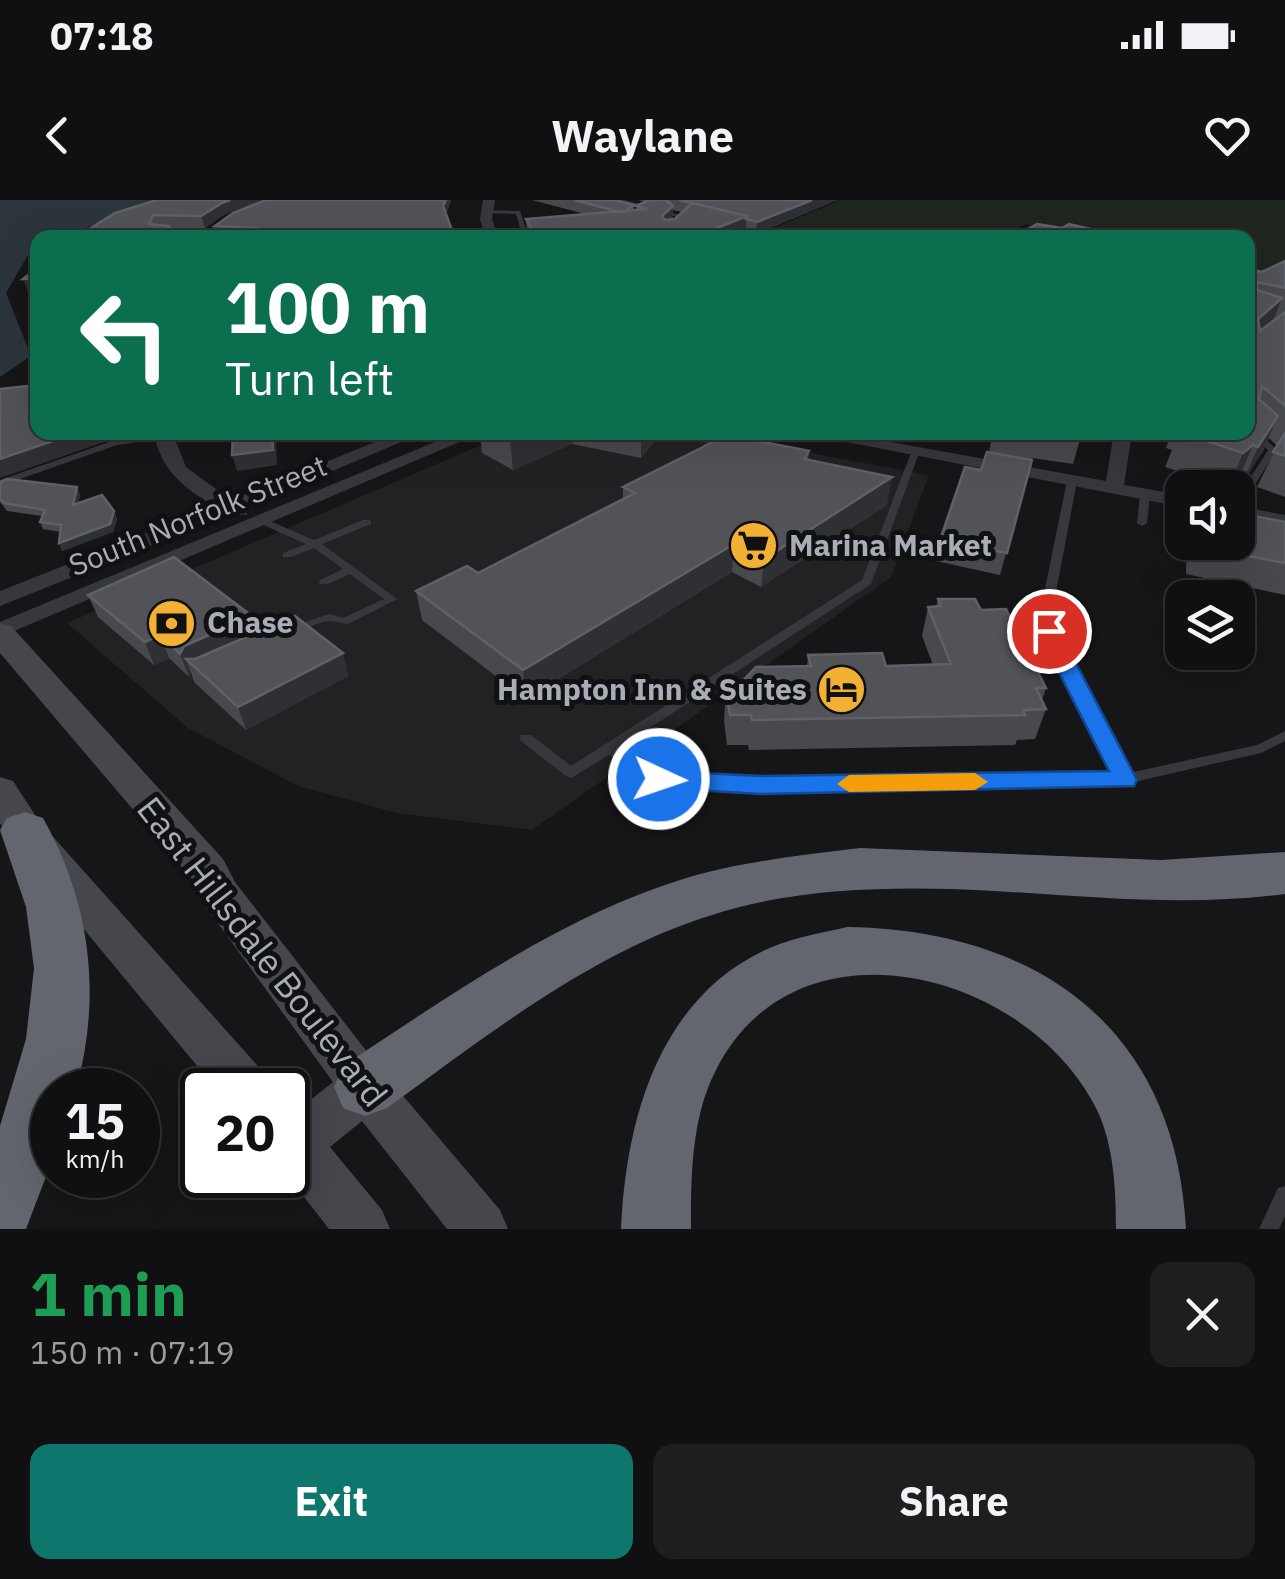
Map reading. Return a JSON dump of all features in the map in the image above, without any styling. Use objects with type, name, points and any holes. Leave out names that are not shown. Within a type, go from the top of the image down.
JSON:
[{"type":"highway","points":[[0,1209],[40,1103],[57,1034],[62,983],[60,935],[50,894],[12,811]]},
{"type":"highway","points":[[365,1088],[558,958],[660,907],[727,886],[826,869],[886,866],[1174,880],[1285,873]]},
{"type":"highway","points":[[656,1229],[656,1177],[664,1128],[678,1080],[701,1037],[732,1001],[771,972],[814,956],[860,949],[907,950],[960,962],[1013,986],[1062,1022],[1107,1070],[1136,1125],[1151,1183],[1151,1229]]},
{"type":"main road","name":"East Hillsdale Boulevard","points":[[0,632],[209,870],[219,892],[365,1088],[481,1229]]},
{"type":"main road","points":[[12,811],[229,1068]]},
{"type":"main road","points":[[310,1126],[365,1088]]},
{"type":"main road","points":[[310,1163],[363,1229]]},
{"type":"street","points":[[214,230],[230,220],[290,200]]},
{"type":"street","points":[[475,200],[472,217],[475,230]]},
{"type":"street","points":[[164,440],[168,456],[180,471],[228,506],[263,522]]},
{"type":"street","name":"South Norfolk Street","points":[[0,599],[397,440]]},
{"type":"street","name":"South Norfolk Street","points":[[0,632],[456,440]]},
{"type":"street","points":[[853,440],[1165,498]]},
{"type":"street","points":[[1114,488],[1122,440]]},
{"type":"street","points":[[1255,513],[1285,521]]},
{"type":"lane","points":[[617,200],[693,220]]},
{"type":"lane","points":[[605,204],[685,225]]},
{"type":"lane","points":[[488,206],[518,212],[523,230]]},
{"type":"lane","points":[[1255,433],[1273,450],[1285,453]]},
{"type":"lane","points":[[0,483],[134,440]]},
{"type":"lane","points":[[703,450],[715,440]]},
{"type":"lane","points":[[1255,480],[1273,450]]},
{"type":"lane","points":[[526,738],[572,773],[867,582],[916,453]]},
{"type":"lane","points":[[1048,608],[1072,481]]},
{"type":"lane","points":[[1142,523],[1146,494]]},
{"type":"lane","points":[[263,522],[315,544],[392,599],[344,622],[330,617],[282,635]]},
{"type":"lane","points":[[287,555],[367,522]]},
{"type":"lane","points":[[324,582],[351,569]]},
{"type":"lane","points":[[1049,631],[1125,780]]},
{"type":"lane","points":[[608,748],[659,779],[762,785],[1125,780],[1261,748],[1285,735]]},
{"type":"lane","points":[[1270,1229],[1285,1195]]},
{"type":"shaded area","points":[[0,200],[156,200],[81,230],[30,230],[30,252],[6,293],[30,357],[0,377]]},
{"type":"shaded area","points":[[841,200],[1285,200],[1285,268],[1255,274],[1255,230],[1054,230],[1026,224],[1016,230],[769,230]]},
{"type":"shaded area","points":[[493,440],[741,440],[929,475],[891,577],[532,830],[397,813],[298,786],[188,728],[67,623]]},
{"type":"building","points":[[157,200],[230,200],[201,216],[153,215],[149,224],[169,226],[168,230],[88,230],[115,213]]},
{"type":"building","points":[[266,200],[446,200],[443,206],[452,230],[253,230],[256,228],[215,226],[233,213]]},
{"type":"building","points":[[575,200],[614,200],[634,205],[629,211],[619,212]]},
{"type":"building","points":[[649,200],[666,200],[673,206],[662,216],[665,220],[675,219],[692,203],[747,216],[712,230],[532,230],[526,219],[647,209],[636,206]]},
{"type":"building","points":[[679,200],[812,200],[757,222],[746,219],[747,216]]},
{"type":"building","points":[[1037,224],[1062,228],[1069,224],[1095,230],[1026,230]]},
{"type":"building","points":[[1285,261],[1285,288],[1257,282],[1257,290],[1282,298],[1258,319],[1260,331],[1285,312],[1285,406],[1262,386],[1259,399],[1278,416],[1258,447],[1253,445],[1243,453],[1204,440],[1255,440],[1255,270],[1262,272]]},
{"type":"building","points":[[30,386],[30,440],[56,440],[0,459],[0,389]]},
{"type":"building","points":[[1285,433],[1285,456],[1273,452]]},
{"type":"building","points":[[233,440],[272,440],[273,450],[232,455]]},
{"type":"building","points":[[717,440],[753,440],[809,451],[804,459],[892,477],[764,559],[734,544],[523,670],[416,591],[467,566],[478,573],[635,493],[623,487]]},
{"type":"building","points":[[987,452],[1032,460],[1007,553],[940,540],[965,467],[981,470]]},
{"type":"building","points":[[7,479],[77,487],[73,505],[102,495],[114,511],[110,524],[59,543],[61,525],[40,522],[45,510],[0,499],[0,482]]},
{"type":"building","points":[[1255,516],[1285,522],[1285,563],[1255,557]]},
{"type":"building","points":[[174,557],[252,616],[184,646],[180,654],[160,635],[145,642],[88,595]]},
{"type":"building","points":[[938,599],[975,599],[981,610],[1006,609],[1046,688],[1036,688],[1046,709],[1023,710],[1025,715],[752,720],[751,715],[730,715],[726,690],[734,690],[756,667],[811,666],[808,655],[882,653],[886,666],[951,664],[928,607],[941,606]]},
{"type":"building","points":[[295,616],[343,653],[238,707],[186,659],[195,659]]},
{"type":"slow traffic","points":[[849,784],[975,782]]},
{"type":"place","name":"Marina Market","points":[[754,546]]},
{"type":"place","name":"Chase","points":[[172,623]]},
{"type":"place","name":"Hampton Inn & Suites","points":[[842,690]]},
{"type":"route","points":[[659,779],[762,785],[1125,780],[1049,631]]}]
